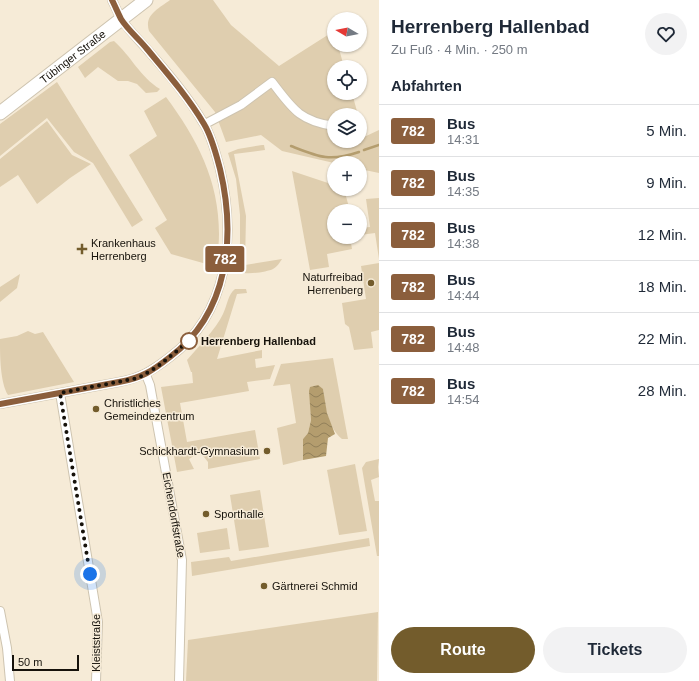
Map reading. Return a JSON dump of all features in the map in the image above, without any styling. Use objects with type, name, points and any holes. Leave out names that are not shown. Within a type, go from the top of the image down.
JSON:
[{"type":"main road","name":"Tübinger Straße","points":[[0,113],[146,0]]},
{"type":"street","points":[[0,404],[138,378],[178,352],[193,336],[216,298],[226,253],[227,210],[223,183],[216,154],[205,124],[177,84],[122,19],[112,0]]},
{"type":"street","points":[[205,124],[241,105],[272,82],[295,111],[311,120],[327,124]]},
{"type":"street","name":"Eichendorffstraße","points":[[146,374],[150,385],[182,560],[179,681]]},
{"type":"street","name":"Kleiststraße","points":[[60,393],[98,622],[96,681]]},
{"type":"street","points":[[0,611],[7,648],[10,681]]},
{"type":"shaded area","points":[[170,0],[213,0],[231,25],[279,66],[327,35],[327,52],[340,52],[342,60],[327,60],[327,100],[354,100],[356,108],[327,108],[327,148],[367,148],[367,136],[379,130],[379,173],[367,170],[367,156],[327,156],[327,161],[282,151],[261,135],[226,142],[215,112],[149,31],[148,21],[157,10]]},
{"type":"shaded area","points":[[114,41],[147,79],[160,89],[157,92],[146,93],[137,84],[128,81],[118,81],[98,67],[85,78],[78,67],[110,42]]},
{"type":"shaded area","points":[[57,82],[143,220],[132,227],[93,163],[74,152],[47,118],[0,156],[0,124]]},
{"type":"shaded area","points":[[166,97],[187,129],[204,161],[215,196],[218,214],[219,243],[217,259],[210,265],[171,254],[155,228],[167,220],[129,155],[157,136],[144,111]]},
{"type":"shaded area","points":[[47,121],[72,155],[91,164],[70,178],[37,204],[18,175],[0,187],[0,159]]},
{"type":"shaded area","points":[[264,145],[265,150],[234,154],[246,216],[245,265],[282,259],[273,269],[257,273],[243,273],[240,272],[237,264],[240,243],[240,215],[236,179],[228,153],[238,149]]},
{"type":"shaded area","points":[[292,171],[327,183],[327,196],[346,196],[348,204],[327,204],[327,244],[351,244],[352,249],[327,254],[329,267],[310,270]]},
{"type":"shaded area","name":"Naturfreibad Herrenberg","points":[[379,198],[379,259],[375,233],[367,234],[367,227],[370,227],[366,199]]},
{"type":"shaded area","points":[[379,263],[379,330],[371,332],[373,348],[354,350],[349,327],[345,324],[342,303],[366,299],[361,266]]},
{"type":"shaded area","points":[[20,274],[17,288],[0,302],[0,287]]},
{"type":"shaded area","points":[[235,289],[246,289],[247,293],[237,294],[217,359],[262,350],[262,358],[255,359],[256,368],[275,365],[270,379],[247,382],[249,391],[180,403],[187,442],[255,430],[260,459],[208,469],[208,462],[200,452],[189,459],[194,469],[177,472],[161,387],[193,383],[192,372],[187,360],[216,326],[223,314],[231,294]]},
{"type":"shaded area","points":[[28,331],[35,334],[43,332],[74,382],[8,395],[5,390],[2,376],[0,339],[17,336]]},
{"type":"shaded area","points":[[333,358],[348,439],[342,439],[330,423],[326,410],[323,389],[310,387],[311,420],[308,433],[303,439],[303,460],[283,465],[277,428],[296,423],[290,384],[273,386],[281,364]]},
{"type":"shaded area","points":[[379,459],[379,477],[371,480],[375,501],[379,501],[379,556],[377,556],[362,468],[366,462]]},
{"type":"shaded area","points":[[355,464],[367,531],[339,535],[327,470]]},
{"type":"shaded area","points":[[260,490],[269,547],[239,551],[230,495]]},
{"type":"shaded area","points":[[227,528],[230,549],[200,553],[197,533]]},
{"type":"shaded area","points":[[369,538],[370,546],[192,576],[191,562],[229,557],[231,561]]},
{"type":"shaded area","points":[[378,612],[377,681],[186,681],[188,640]]},
{"type":"water","points":[[318,385],[323,389],[327,413],[335,434],[328,438],[326,456],[303,460],[303,439],[308,433],[311,420],[309,391],[310,387]]},
{"type":"waterway","points":[[364,150],[379,145]]},
{"type":"waterway","points":[[291,146],[324,157],[340,157],[359,152]]},
{"type":"bus line","name":"782","points":[[0,404],[138,378],[178,352],[189,341],[199,328],[216,298],[226,253],[228,234],[227,210],[223,183],[216,154],[205,124],[177,84],[122,19],[112,0]]},
{"type":"place","name":"Krankenhaus Herrenberg","points":[[82,249]]},
{"type":"place","name":"Naturfreibad Herrenberg","points":[[371,283]]},
{"type":"place","name":"Herrenberg Hallenbad","points":[[189,341]]},
{"type":"place","name":"Christliches Gemeindezentrum","points":[[96,409]]},
{"type":"place","name":"Schickhardt-Gymnasium","points":[[267,451]]},
{"type":"place","name":"Sporthalle","points":[[206,514]]},
{"type":"place","name":"Gärtnerei Schmid","points":[[264,586]]},
{"type":"route","points":[[90,574],[60,402],[60,393],[138,378],[178,352],[189,341]]}]
